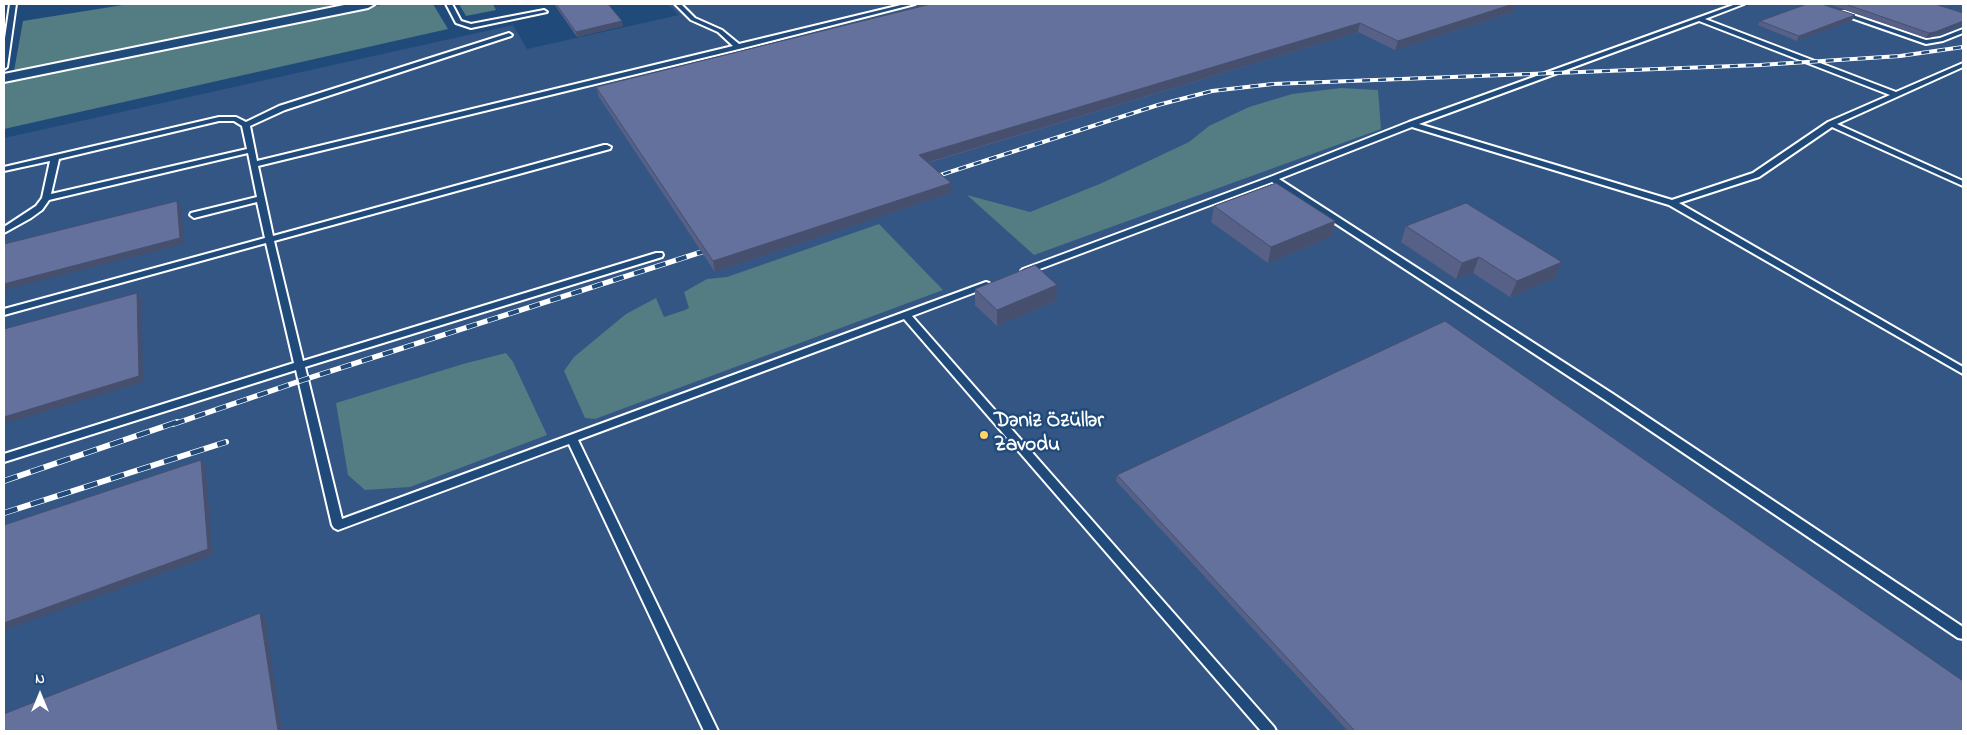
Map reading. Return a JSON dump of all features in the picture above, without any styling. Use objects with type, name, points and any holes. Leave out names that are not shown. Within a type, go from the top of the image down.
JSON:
[{"type":"street","points":[[4,78],[368,4]]},
{"type":"lane","points":[[4,66],[13,4]]},
{"type":"lane","points":[[449,4],[458,22],[472,26],[544,12]]},
{"type":"lane","points":[[678,4],[692,19],[720,32],[739,47]]},
{"type":"lane","points":[[255,164],[912,4]]},
{"type":"lane","points":[[1016,274],[1273,179],[1412,124],[1741,4]]},
{"type":"lane","points":[[1832,10],[1926,42],[1941,40],[1963,31]]},
{"type":"lane","points":[[1699,19],[1893,94]]},
{"type":"lane","points":[[246,125],[282,108],[509,35]]},
{"type":"lane","points":[[1672,203],[1756,175],[1831,124],[1893,94],[1963,65]]},
{"type":"lane","points":[[4,169],[218,119],[236,119],[246,125],[269,238],[338,525],[998,281]]},
{"type":"lane","points":[[1412,124],[1672,203],[1963,371]]},
{"type":"lane","points":[[1831,124],[1963,184]]},
{"type":"lane","points":[[4,312],[607,147]]},
{"type":"lane","points":[[46,198],[251,150]]},
{"type":"lane","points":[[4,230],[39,208],[46,198],[55,157]]},
{"type":"lane","points":[[1273,179],[1609,397],[1963,634]]},
{"type":"lane","points":[[194,216],[262,198]]},
{"type":"lane","points":[[4,458],[659,255]]},
{"type":"lane","points":[[906,315],[1269,731]]},
{"type":"lane","points":[[572,439],[712,731]]},
{"type":"shaded area","name":"Dəniz Özüllər Zavodu","points":[[668,4],[1963,4],[1963,731],[4,731],[4,138],[513,25],[527,49],[679,15]]},
{"type":"green space","points":[[129,4],[345,4],[14,71],[23,21]]},
{"type":"green space","points":[[386,4],[433,4],[448,29],[4,129],[4,82]]},
{"type":"green space","points":[[459,4],[493,4],[496,10],[466,16]]},
{"type":"green space","points":[[1341,88],[1378,90],[1381,129],[1034,255],[967,195],[1030,212],[1102,183],[1189,142],[1209,126],[1249,107],[1292,94]]},
{"type":"green space","points":[[879,224],[943,290],[595,419],[585,418],[564,371],[574,357],[626,314],[656,298],[664,317],[685,310],[689,308],[684,292],[707,279],[727,277]]},
{"type":"green space","points":[[506,353],[513,362],[547,435],[410,487],[365,490],[348,475],[336,403],[463,364]]},
{"type":"building","points":[[556,4],[608,4],[622,21],[576,32]]},
{"type":"building","points":[[931,4],[1513,4],[1398,41],[1360,23],[919,155],[951,183],[713,261],[596,87]]},
{"type":"building","points":[[1807,4],[1821,4],[1855,15],[1799,36],[1760,21]]},
{"type":"building","points":[[1845,4],[1935,4],[1963,13],[1963,21],[1929,33]]},
{"type":"building","points":[[1276,183],[1335,221],[1271,247],[1214,206]]},
{"type":"building","points":[[177,201],[180,238],[4,284],[4,244]]},
{"type":"building","points":[[1466,203],[1562,262],[1517,281],[1479,257],[1462,263],[1406,226]]},
{"type":"building","points":[[1035,265],[1057,285],[997,310],[975,289]]},
{"type":"building","points":[[137,293],[139,376],[4,417],[4,329]]},
{"type":"building","points":[[1445,321],[1963,681],[1963,731],[1355,731],[1117,475]]},
{"type":"building","points":[[201,460],[208,549],[4,623],[4,525]]},
{"type":"building","points":[[260,613],[278,731],[4,731],[4,714]]},
{"type":"railway","points":[[928,179],[1158,105],[1212,91],[1273,84],[1760,65],[1900,56],[1963,47]]},
{"type":"railway","points":[[174,424],[303,380],[714,248]]},
{"type":"railway","points":[[4,481],[177,422]]},
{"type":"railway","points":[[4,513],[226,442]]},
{"type":"place","name":"Dəniz Özüllər Zavodu","points":[[984,435]]}]
